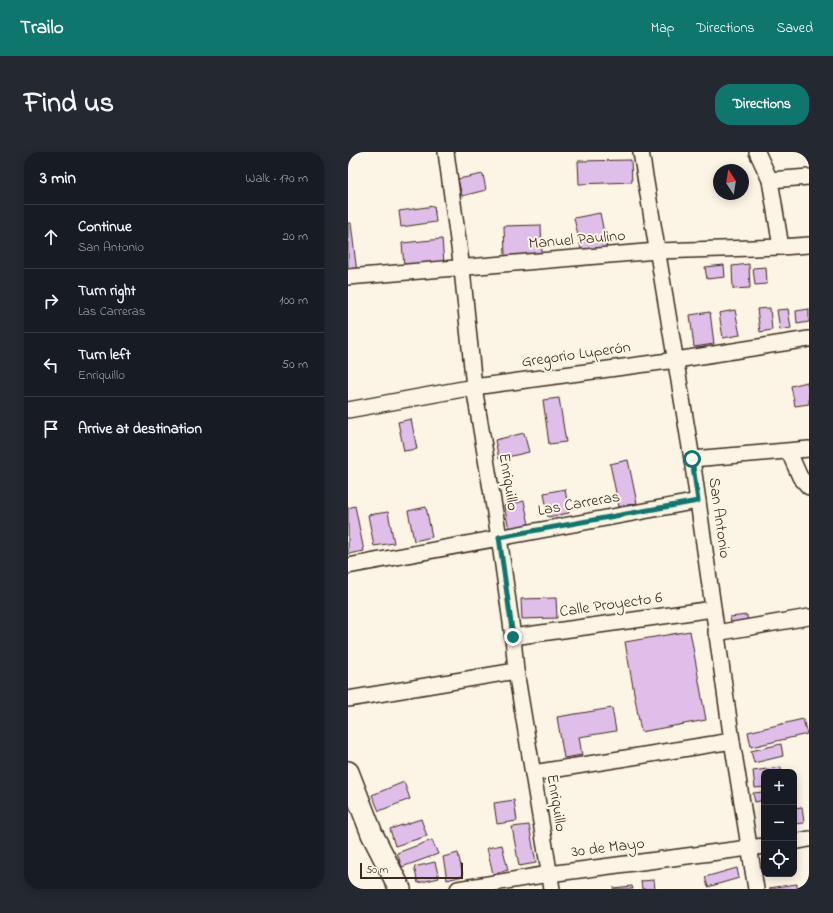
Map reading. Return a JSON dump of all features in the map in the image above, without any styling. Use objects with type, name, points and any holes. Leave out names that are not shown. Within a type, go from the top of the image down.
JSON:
[{"type":"main road","points":[[348,772],[372,834],[400,889]]},
{"type":"street","name":"Enriquillo","points":[[446,152],[462,268],[474,387],[499,537],[513,637],[516,671],[552,889]]},
{"type":"street","name":"San Antonio","points":[[641,152],[692,459],[732,741],[757,847],[756,889]]},
{"type":"street","points":[[758,152],[770,180],[781,247]]},
{"type":"street","points":[[770,180],[809,177]]},
{"type":"street","name":"Manuel Paulino","points":[[348,278],[657,251],[809,245]]},
{"type":"street","name":"Gregorio Luperón","points":[[348,410],[474,387],[676,360],[809,339]]},
{"type":"street","points":[[692,459],[809,450]]},
{"type":"street","points":[[789,452],[800,477],[809,487]]},
{"type":"street","name":"Las Carreras","points":[[348,566],[698,501]]},
{"type":"street","name":"Calle Proyecto 6","points":[[513,637],[713,609]]},
{"type":"street","points":[[716,633],[809,617]]},
{"type":"street","points":[[348,699],[516,671]]},
{"type":"street","points":[[534,773],[732,741]]},
{"type":"street","points":[[797,841],[809,839]]},
{"type":"street","name":"30 de Mayo","points":[[458,889],[549,874],[757,847]]},
{"type":"building","points":[[631,160],[632,182],[579,184],[578,161]]},
{"type":"building","points":[[483,174],[486,190],[462,196],[458,179]]},
{"type":"building","points":[[434,206],[436,222],[401,227],[399,211]]},
{"type":"building","points":[[600,213],[607,248],[582,253],[574,218]]},
{"type":"building","points":[[348,223],[351,223],[357,273],[348,274]]},
{"type":"building","points":[[541,225],[542,255],[505,256],[504,226]]},
{"type":"building","points":[[442,239],[444,263],[404,266],[402,243]]},
{"type":"building","points":[[749,264],[750,288],[733,289],[732,266]]},
{"type":"building","points":[[724,265],[725,277],[707,279],[705,267]]},
{"type":"building","points":[[766,267],[767,284],[755,285],[753,268]]},
{"type":"building","points":[[770,308],[772,330],[760,332],[757,309]]},
{"type":"building","points":[[788,309],[791,328],[780,330],[777,310]]},
{"type":"building","points":[[809,309],[809,322],[797,324],[796,311]]},
{"type":"building","points":[[735,310],[740,335],[723,338],[719,313]]},
{"type":"building","points":[[710,312],[714,344],[694,347],[690,315]]},
{"type":"building","points":[[807,382],[809,404],[795,406],[791,386]]},
{"type":"building","points":[[559,398],[566,442],[549,444],[543,400]]},
{"type":"building","points":[[411,419],[417,449],[404,451],[398,422]]},
{"type":"building","points":[[524,433],[529,452],[499,459],[495,440]]},
{"type":"building","points":[[628,460],[637,503],[619,507],[610,464]]},
{"type":"building","points":[[565,489],[569,513],[548,517],[544,493]]},
{"type":"building","points":[[524,501],[530,529],[510,533],[504,506]]},
{"type":"building","points":[[355,506],[364,551],[348,554],[348,508]]},
{"type":"building","points":[[426,507],[432,537],[414,541],[408,511]]},
{"type":"building","points":[[388,512],[394,543],[374,546],[368,515]]},
{"type":"building","points":[[556,598],[557,618],[522,619],[521,599]]},
{"type":"building","points":[[747,615],[748,626],[732,628],[730,617]]},
{"type":"building","points":[[690,631],[706,720],[641,732],[625,642]]},
{"type":"building","points":[[612,708],[616,731],[579,737],[582,755],[564,758],[557,717]]},
{"type":"building","points":[[803,719],[807,734],[751,747],[748,732]]},
{"type":"building","points":[[781,744],[783,756],[754,763],[751,751]]},
{"type":"building","points":[[781,767],[781,769],[767,769]]},
{"type":"building","points":[[761,770],[761,787],[755,788],[753,771]]},
{"type":"building","points":[[404,782],[410,799],[379,811],[372,795]]},
{"type":"building","points":[[761,792],[761,801],[755,802],[753,793]]},
{"type":"building","points":[[514,800],[517,821],[497,824],[494,803]]},
{"type":"building","points":[[802,807],[804,823],[797,824],[797,808]]},
{"type":"building","points":[[421,819],[427,836],[395,846],[390,829]]},
{"type":"building","points":[[529,825],[536,863],[519,866],[512,827]]},
{"type":"building","points":[[432,840],[438,854],[402,867],[397,853]]},
{"type":"building","points":[[502,845],[508,870],[493,874],[487,848]]},
{"type":"building","points":[[458,853],[463,876],[447,880],[443,857]]},
{"type":"building","points":[[435,862],[439,878],[418,883],[414,867]]},
{"type":"building","points":[[737,868],[739,878],[708,887],[705,877]]},
{"type":"building","points":[[654,880],[655,889],[642,889],[641,881]]},
{"type":"building","points":[[797,884],[797,889],[769,889],[769,888]]},
{"type":"building","points":[[632,886],[633,889],[613,889],[613,888]]},
{"type":"route","points":[[513,637],[499,537],[698,501],[692,459]]}]
